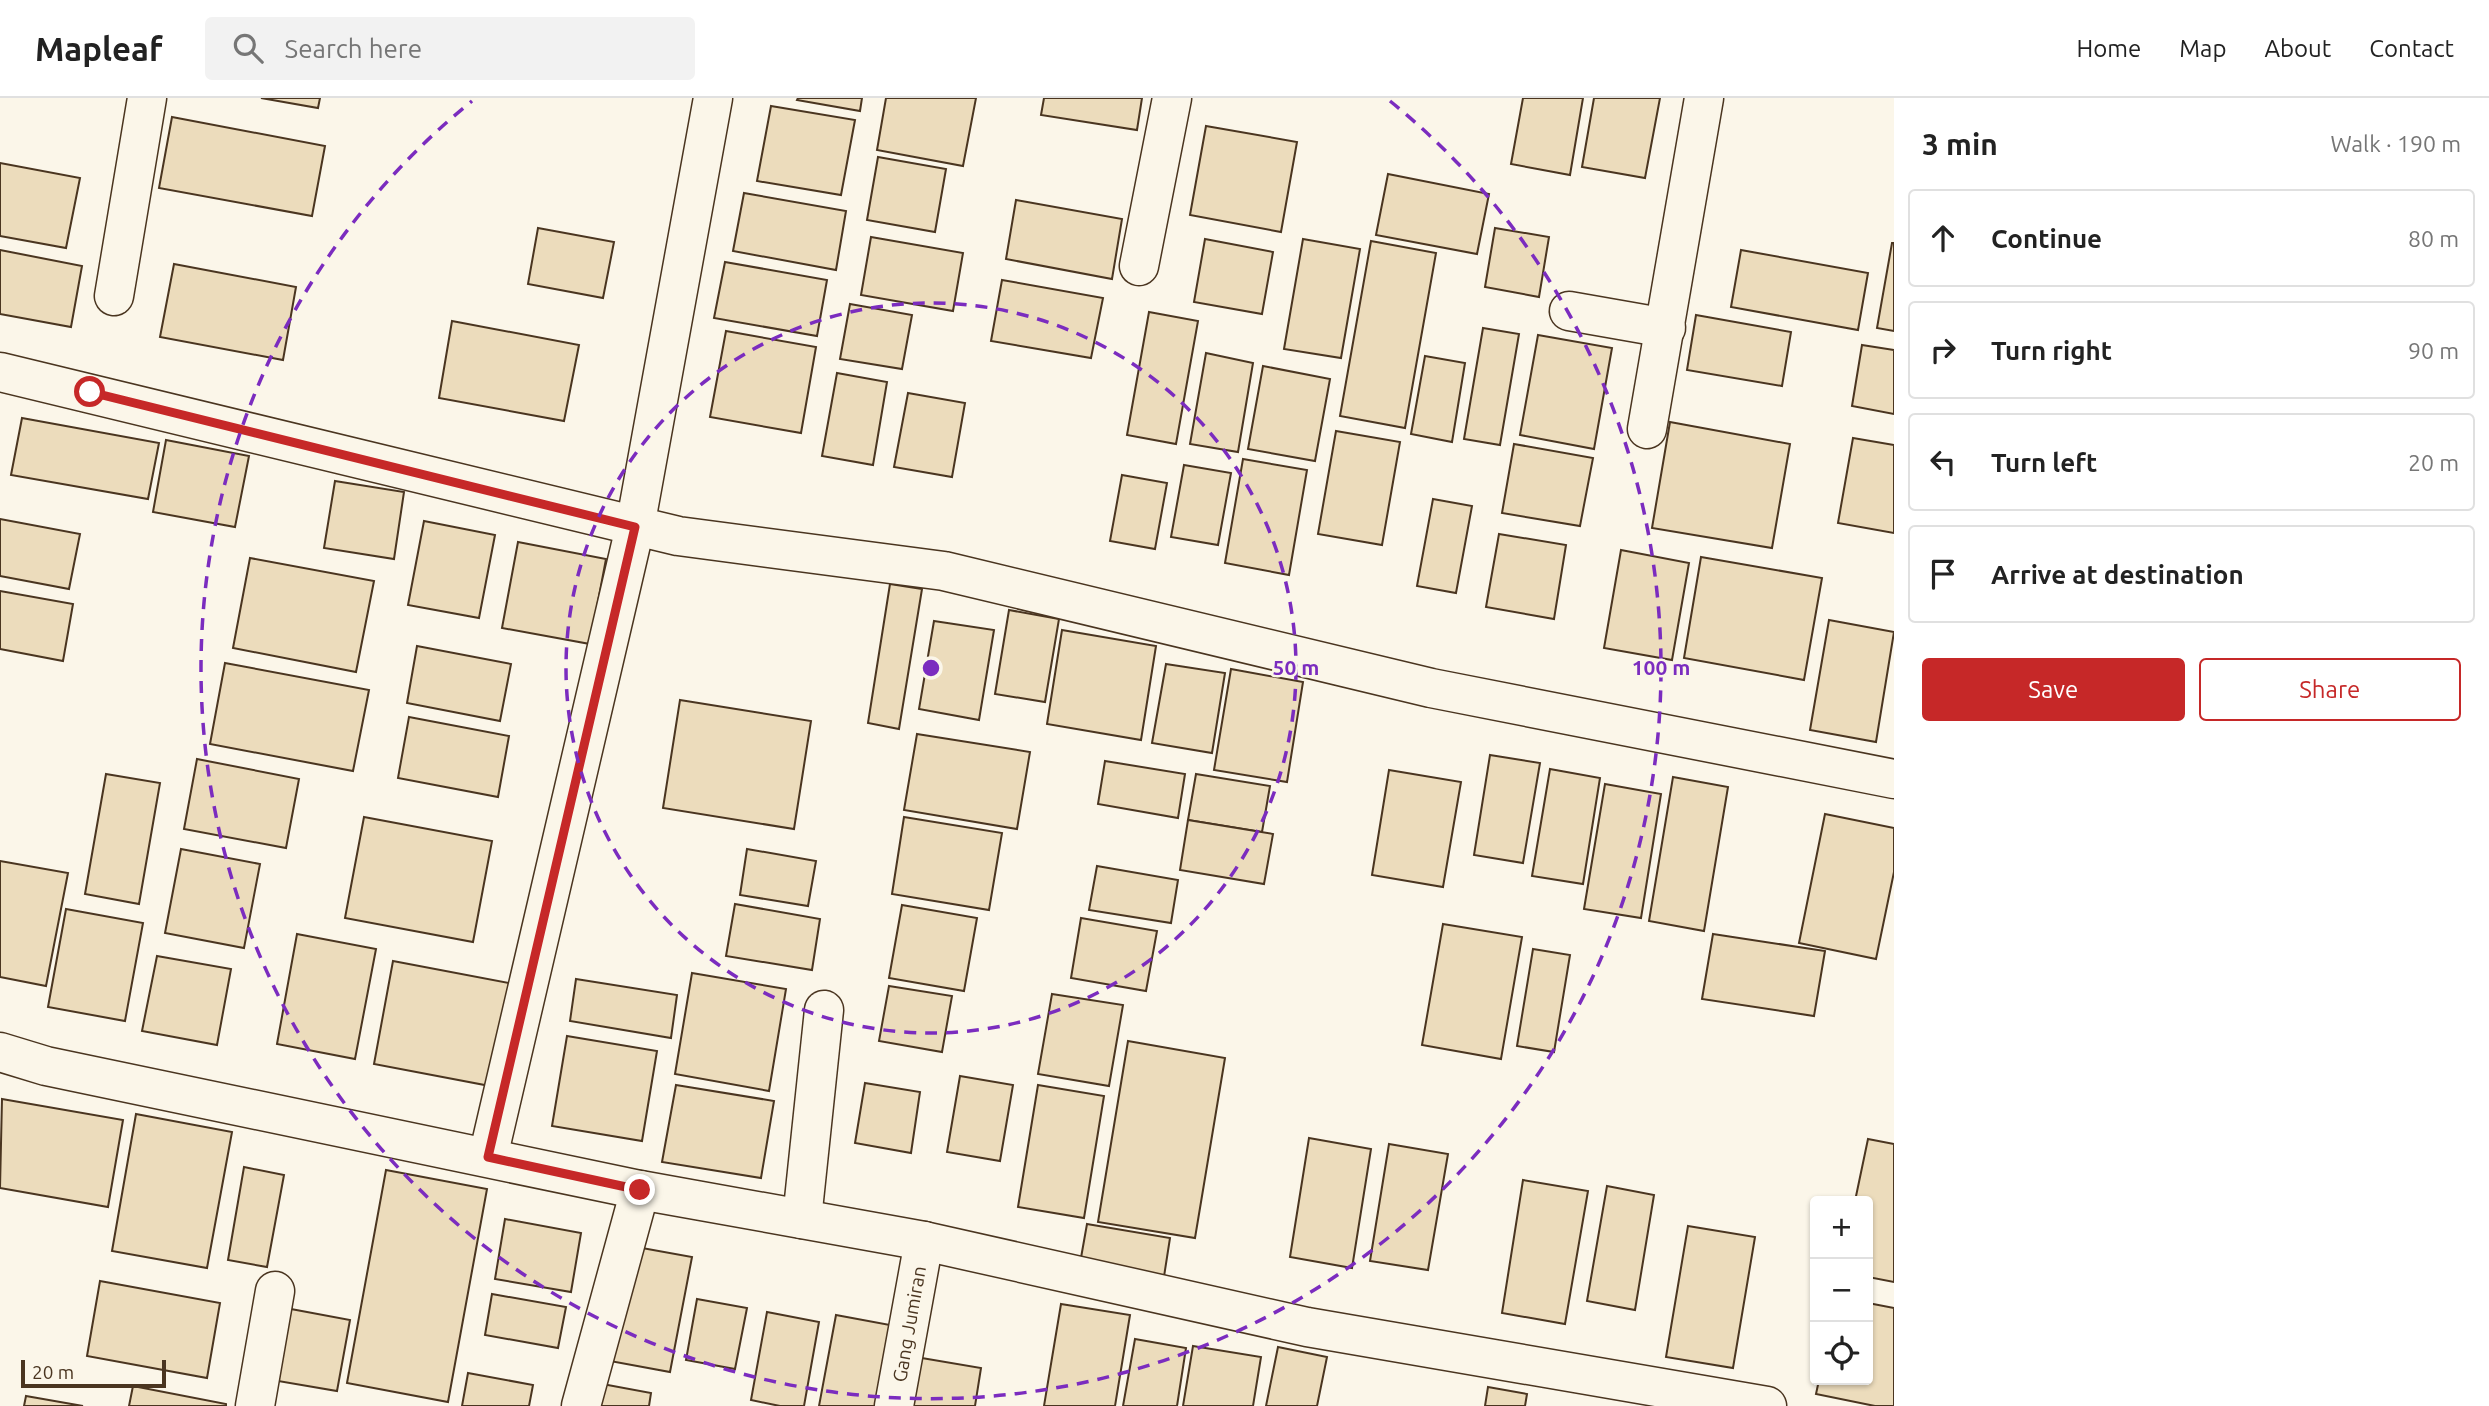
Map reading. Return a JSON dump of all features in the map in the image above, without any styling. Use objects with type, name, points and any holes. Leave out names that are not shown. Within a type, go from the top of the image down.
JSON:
[{"type":"street","points":[[114,296],[147,98]]},
{"type":"street","points":[[488,1157],[635,527],[713,98]]},
{"type":"street","points":[[1139,266],[1172,98]]},
{"type":"street","points":[[1647,429],[1704,98]]},
{"type":"street","points":[[1569,311],[1666,328]]},
{"type":"street","points":[[0,372],[635,527],[678,536],[944,570],[1431,688],[1893,770]]},
{"type":"street","points":[[802,1219],[824,1010]]},
{"type":"street","points":[[0,1052],[46,1066],[640,1190],[924,1241],[1307,1327],[1767,1406]]},
{"type":"street","points":[[581,1406],[640,1190]]},
{"type":"street","name":"Gang Jumiran","points":[[894,1406],[924,1241]]},
{"type":"street","points":[[255,1406],[275,1291]]},
{"type":"building","points":[[261,98],[320,98],[318,108]]},
{"type":"building","points":[[862,98],[860,111],[797,100]]},
{"type":"building","points":[[886,98],[976,98],[963,166],[877,150]]},
{"type":"building","points":[[1044,98],[1142,98],[1137,130],[1041,115]]},
{"type":"building","points":[[1523,98],[1583,98],[1570,175],[1511,164]]},
{"type":"building","points":[[1594,98],[1660,98],[1645,178],[1582,167]]},
{"type":"building","points":[[771,106],[855,120],[841,195],[757,181]]},
{"type":"building","points":[[172,117],[325,146],[312,216],[159,188]]},
{"type":"building","points":[[1206,126],[1297,142],[1281,232],[1190,215]]},
{"type":"building","points":[[878,157],[946,169],[935,232],[867,220]]},
{"type":"building","points":[[0,163],[80,178],[66,248],[0,236]]},
{"type":"building","points":[[1388,174],[1489,194],[1477,254],[1376,235]]},
{"type":"building","points":[[744,193],[846,211],[836,270],[733,251]]},
{"type":"building","points":[[1016,200],[1122,219],[1112,279],[1006,259]]},
{"type":"building","points":[[538,228],[614,242],[603,298],[528,284]]},
{"type":"building","points":[[1495,228],[1549,237],[1539,297],[1485,287]]},
{"type":"building","points":[[871,237],[963,253],[953,311],[861,295]]},
{"type":"building","points":[[1205,239],[1273,252],[1262,314],[1194,302]]},
{"type":"building","points":[[1303,239],[1360,249],[1341,358],[1284,349]]},
{"type":"building","points":[[1371,241],[1436,253],[1405,428],[1340,416]]},
{"type":"building","points":[[1894,243],[1894,331],[1877,328]]},
{"type":"building","points":[[0,250],[82,266],[71,327],[0,314]]},
{"type":"building","points":[[1741,250],[1868,273],[1858,330],[1731,307]]},
{"type":"building","points":[[725,262],[827,280],[817,336],[714,318]]},
{"type":"building","points":[[174,264],[296,287],[283,360],[160,337]]},
{"type":"building","points":[[1002,280],[1103,298],[1091,358],[991,341]]},
{"type":"building","points":[[850,304],[912,315],[902,369],[840,359]]},
{"type":"building","points":[[1149,312],[1198,321],[1176,444],[1127,435]]},
{"type":"building","points":[[1696,315],[1791,332],[1782,386],[1687,370]]},
{"type":"building","points":[[452,321],[579,345],[564,421],[439,398]]},
{"type":"building","points":[[1483,328],[1519,334],[1500,445],[1464,439]]},
{"type":"building","points":[[726,331],[816,347],[801,433],[710,417]]},
{"type":"building","points":[[1538,335],[1612,348],[1594,449],[1520,435]]},
{"type":"building","points":[[1862,345],[1894,350],[1894,414],[1852,406]]},
{"type":"building","points":[[1206,353],[1253,363],[1238,452],[1190,444]]},
{"type":"building","points":[[1425,356],[1465,363],[1452,442],[1411,434]]},
{"type":"building","points":[[1263,366],[1330,379],[1315,461],[1248,449]]},
{"type":"building","points":[[837,373],[887,382],[873,465],[822,456]]},
{"type":"building","points":[[908,393],[965,403],[952,477],[894,467]]},
{"type":"building","points":[[22,418],[159,443],[148,499],[11,475]]},
{"type":"building","points":[[1670,422],[1790,444],[1772,548],[1652,528]]},
{"type":"building","points":[[1336,431],[1400,442],[1382,545],[1318,534]]},
{"type":"building","points":[[1853,438],[1894,445],[1894,533],[1838,523]]},
{"type":"building","points":[[166,440],[249,456],[235,527],[153,512]]},
{"type":"building","points":[[1514,444],[1593,458],[1580,526],[1502,513]]},
{"type":"building","points":[[1243,459],[1307,470],[1289,575],[1225,563]]},
{"type":"building","points":[[1184,465],[1231,473],[1218,545],[1171,537]]},
{"type":"building","points":[[1122,475],[1167,483],[1155,549],[1110,541]]},
{"type":"building","points":[[335,481],[404,492],[394,559],[324,548]]},
{"type":"building","points":[[1433,499],[1472,506],[1456,593],[1417,586]]},
{"type":"building","points":[[0,519],[80,534],[69,589],[0,576]]},
{"type":"building","points":[[424,521],[495,535],[479,618],[408,605]]},
{"type":"building","points":[[1499,534],[1566,545],[1554,619],[1486,607]]},
{"type":"building","points":[[518,542],[606,559],[590,644],[502,628]]},
{"type":"building","points":[[1621,550],[1689,563],[1672,660],[1604,648]]},
{"type":"building","points":[[1701,557],[1822,578],[1804,680],[1684,658]]},
{"type":"building","points":[[250,558],[374,581],[356,672],[233,648]]},
{"type":"building","points":[[890,584],[922,589],[899,729],[868,723]]},
{"type":"building","points":[[0,591],[73,604],[63,661],[0,649]]},
{"type":"building","points":[[1009,610],[1059,619],[1045,702],[995,694]]},
{"type":"building","points":[[1829,620],[1894,632],[1876,742],[1810,730]]},
{"type":"building","points":[[934,621],[994,630],[979,720],[919,709]]},
{"type":"building","points":[[1062,630],[1156,646],[1141,740],[1047,724]]},
{"type":"building","points":[[417,646],[511,664],[500,721],[407,703]]},
{"type":"building","points":[[225,663],[369,690],[353,771],[210,744]]},
{"type":"building","points":[[1166,664],[1225,673],[1212,753],[1152,743]]},
{"type":"building","points":[[1231,669],[1303,682],[1287,782],[1214,770]]},
{"type":"building","points":[[680,700],[811,721],[794,829],[663,808]]},
{"type":"building","points":[[409,717],[509,736],[498,797],[398,778]]},
{"type":"building","points":[[917,734],[1030,752],[1017,829],[904,810]]},
{"type":"building","points":[[1490,755],[1540,763],[1523,863],[1474,855]]},
{"type":"building","points":[[197,759],[299,779],[286,848],[184,829]]},
{"type":"building","points":[[1105,761],[1185,774],[1178,818],[1098,804]]},
{"type":"building","points":[[1550,769],[1600,778],[1583,884],[1532,876]]},
{"type":"building","points":[[1389,770],[1461,782],[1443,887],[1372,875]]},
{"type":"building","points":[[106,774],[160,783],[139,904],[85,894]]},
{"type":"building","points":[[1196,774],[1270,786],[1262,832],[1188,820]]},
{"type":"building","points":[[1673,777],[1728,787],[1704,931],[1649,921]]},
{"type":"building","points":[[1605,784],[1661,794],[1641,918],[1584,909]]},
{"type":"building","points":[[1825,814],[1894,828],[1894,872],[1876,959],[1799,943]]},
{"type":"building","points":[[364,817],[492,841],[473,942],[345,918]]},
{"type":"building","points":[[904,817],[1002,833],[989,910],[892,894]]},
{"type":"building","points":[[1188,820],[1273,834],[1264,884],[1180,870]]},
{"type":"building","points":[[181,849],[260,864],[244,948],[165,933]]},
{"type":"building","points":[[747,849],[816,861],[808,906],[740,895]]},
{"type":"building","points":[[0,861],[68,873],[46,986],[0,977]]},
{"type":"building","points":[[1097,866],[1178,880],[1171,923],[1089,910]]},
{"type":"building","points":[[735,904],[820,919],[812,970],[726,956]]},
{"type":"building","points":[[902,905],[977,918],[964,991],[889,978]]},
{"type":"building","points":[[66,909],[143,923],[125,1021],[48,1007]]},
{"type":"building","points":[[1081,918],[1157,931],[1146,991],[1071,978]]},
{"type":"building","points":[[1443,924],[1522,937],[1501,1059],[1422,1045]]},
{"type":"building","points":[[297,934],[376,949],[355,1059],[277,1044]]},
{"type":"building","points":[[1713,934],[1825,951],[1814,1016],[1702,999]]},
{"type":"building","points":[[1533,949],[1570,955],[1554,1052],[1517,1046]]},
{"type":"building","points":[[157,956],[231,969],[217,1045],[142,1031]]},
{"type":"building","points":[[393,961],[509,983],[490,1086],[374,1064]]},
{"type":"building","points":[[692,973],[786,989],[769,1091],[675,1074]]},
{"type":"building","points":[[576,979],[677,995],[671,1038],[570,1021]]},
{"type":"building","points":[[889,986],[952,996],[942,1052],[879,1041]]},
{"type":"building","points":[[1052,994],[1123,1005],[1109,1086],[1038,1074]]},
{"type":"building","points":[[567,1036],[657,1051],[642,1141],[552,1126]]},
{"type":"building","points":[[1128,1041],[1225,1058],[1195,1238],[1098,1222]]},
{"type":"building","points":[[960,1076],[1013,1085],[1000,1161],[947,1152]]},
{"type":"building","points":[[865,1083],[920,1092],[911,1153],[855,1143]]},
{"type":"building","points":[[676,1085],[774,1101],[761,1178],[662,1162]]},
{"type":"building","points":[[1038,1085],[1104,1096],[1084,1218],[1018,1207]]},
{"type":"building","points":[[2,1099],[123,1120],[108,1207],[0,1188]]},
{"type":"building","points":[[136,1114],[232,1132],[207,1268],[112,1251]]},
{"type":"building","points":[[1309,1138],[1371,1149],[1352,1268],[1290,1257]]},
{"type":"building","points":[[1868,1139],[1894,1144],[1894,1282],[1873,1278],[1873,1196],[1856,1196]]},
{"type":"building","points":[[1389,1144],[1448,1154],[1428,1270],[1370,1261]]},
{"type":"building","points":[[244,1167],[284,1175],[267,1267],[228,1260]]},
{"type":"building","points":[[386,1170],[487,1189],[448,1402],[347,1383]]},
{"type":"building","points":[[1523,1180],[1588,1191],[1565,1324],[1502,1313]]},
{"type":"building","points":[[1607,1186],[1654,1195],[1635,1310],[1587,1301]]},
{"type":"building","points":[[505,1219],[581,1233],[571,1292],[495,1279]]},
{"type":"building","points":[[1087,1224],[1170,1238],[1163,1283],[1079,1269]]},
{"type":"building","points":[[1688,1226],[1755,1237],[1733,1368],[1666,1357]]},
{"type":"building","points":[[631,1246],[692,1257],[670,1372],[610,1361]]},
{"type":"building","points":[[100,1281],[220,1303],[207,1378],[87,1356]]},
{"type":"building","points":[[492,1294],[566,1307],[558,1348],[485,1335]]},
{"type":"building","points":[[697,1299],[747,1308],[735,1369],[686,1360]]},
{"type":"building","points":[[1061,1304],[1130,1315],[1115,1406],[1044,1406]]},
{"type":"building","points":[[1873,1304],[1894,1308],[1894,1406],[1875,1406],[1816,1394],[1818,1385],[1873,1385]]},
{"type":"building","points":[[291,1309],[350,1320],[337,1391],[278,1381]]},
{"type":"building","points":[[767,1312],[819,1322],[804,1406],[780,1406],[751,1400]]},
{"type":"building","points":[[836,1315],[890,1325],[875,1406],[819,1406]]},
{"type":"building","points":[[1135,1339],[1186,1348],[1177,1406],[1123,1406]]},
{"type":"building","points":[[1193,1346],[1261,1357],[1253,1406],[1183,1406]]},
{"type":"building","points":[[1278,1347],[1327,1357],[1317,1406],[1266,1406]]},
{"type":"building","points":[[910,1356],[981,1368],[975,1406],[901,1406]]},
{"type":"building","points":[[468,1373],[533,1385],[529,1406],[462,1406]]},
{"type":"building","points":[[597,1383],[651,1393],[649,1406],[593,1406]]},
{"type":"building","points":[[133,1386],[226,1404],[226,1406],[129,1406]]},
{"type":"building","points":[[1488,1387],[1527,1394],[1525,1406],[1485,1406]]},
{"type":"building","points":[[26,1396],[83,1406],[24,1406]]},
{"type":"route","points":[[90,392],[635,527],[488,1157],[640,1190]]}]
